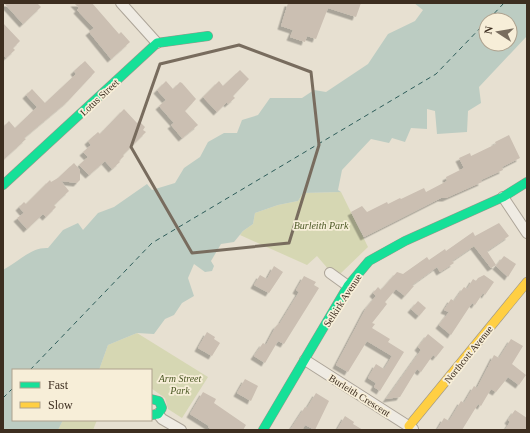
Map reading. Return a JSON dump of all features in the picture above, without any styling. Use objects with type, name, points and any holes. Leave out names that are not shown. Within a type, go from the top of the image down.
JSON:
[{"type":"street","points":[[121,3],[157,43],[208,36]]},
{"type":"street","name":"Lotus Street","points":[[3,185],[157,43]]},
{"type":"street","name":"Selkirk Avenue","points":[[262,430],[348,286],[369,261],[405,241],[503,197],[527,182]]},
{"type":"street","points":[[503,197],[527,233]]},
{"type":"street","points":[[330,273],[348,286]]},
{"type":"street","name":"Northcott Avenue","points":[[412,428],[527,282]]},
{"type":"street","name":"Burleith Crescent","points":[[305,360],[412,428]]},
{"type":"street","points":[[152,399],[156,399],[161,404],[162,408],[155,414],[181,430]]},
{"type":"highlighted area","points":[[239,45],[311,72],[319,145],[289,243],[192,253],[131,147],[160,64]]},
{"type":"green space","name":"Burleith Park","points":[[341,192],[368,247],[340,274],[329,270],[317,256],[307,265],[240,235],[253,224],[255,213],[278,205],[298,201],[303,193]]},
{"type":"green space","name":"Arm Street Park","points":[[137,333],[208,377],[182,418],[168,409],[165,398],[152,389],[152,369],[99,369],[108,345]]},
{"type":"green space","points":[[62,421],[97,421],[93,430],[58,430]]},
{"type":"shaded area","points":[[414,3],[527,3],[527,36],[518,46],[518,12],[478,12],[478,52],[512,52],[479,87],[481,103],[468,111],[467,132],[437,134],[435,111],[427,109],[427,129],[411,128],[405,142],[392,138],[389,143],[371,139],[342,170],[338,190],[341,192],[303,193],[298,201],[278,205],[255,213],[253,224],[243,231],[234,242],[221,244],[211,261],[214,266],[212,271],[205,272],[194,264],[188,278],[194,296],[182,303],[174,315],[165,319],[154,334],[137,333],[108,345],[99,369],[12,369],[12,421],[62,421],[58,430],[3,430],[3,270],[30,252],[42,248],[48,248],[63,230],[78,223],[83,230],[98,213],[114,207],[147,184],[152,190],[175,183],[184,168],[200,157],[208,142],[224,133],[237,133],[242,120],[258,115],[270,98],[302,98],[314,90],[326,92],[368,64],[388,34],[415,21],[423,10]]},
{"type":"building","points":[[4,3],[37,3],[41,7],[23,24]]},
{"type":"building","points":[[74,3],[92,3],[119,34],[121,32],[130,42],[111,59],[89,32],[94,28],[77,10],[79,8]]},
{"type":"building","points":[[288,3],[361,3],[356,17],[328,8],[316,39],[307,36],[305,42],[290,37],[293,30],[281,26]]},
{"type":"building","points":[[3,23],[20,41],[13,48],[15,50],[6,58],[3,55]]},
{"type":"building","points":[[85,61],[95,72],[68,101],[24,138],[26,139],[3,160],[3,127],[9,121],[15,128],[37,107],[26,95],[32,89],[45,103],[76,74],[74,71]]},
{"type":"building","points":[[240,70],[249,79],[233,96],[235,98],[228,104],[227,102],[217,112],[203,97],[219,81],[223,86]]},
{"type":"building","points":[[166,81],[173,89],[180,82],[182,83],[196,99],[185,111],[198,125],[182,138],[171,125],[174,123],[159,106],[166,100],[157,90]]},
{"type":"building","points":[[124,109],[137,123],[139,121],[145,127],[143,130],[146,132],[123,155],[124,156],[119,161],[120,162],[112,169],[105,161],[89,175],[79,165],[88,157],[83,152],[91,145],[88,141],[98,132],[100,134]]},
{"type":"building","points":[[509,135],[520,158],[502,167],[503,170],[481,180],[482,182],[446,198],[441,198],[364,237],[351,212],[362,206],[367,212],[387,202],[388,204],[424,188],[426,192],[447,181],[446,177],[464,168],[459,158],[470,153],[471,156],[496,144],[495,142]]},
{"type":"building","points":[[74,163],[80,170],[80,180],[77,183],[61,181],[69,191],[54,205],[56,207],[46,217],[43,214],[27,229],[17,218],[24,213],[19,207],[24,202],[26,204],[50,180],[51,182],[58,178]]},
{"type":"building","points":[[499,223],[509,236],[487,251],[496,265],[491,268],[474,246],[452,261],[454,263],[440,272],[437,267],[412,285],[414,286],[405,296],[396,289],[385,302],[387,304],[372,323],[375,324],[372,328],[390,339],[388,342],[404,352],[380,391],[374,387],[376,383],[368,378],[376,364],[384,369],[392,356],[367,341],[348,372],[336,365],[366,308],[376,296],[373,293],[378,287],[381,290],[397,272],[403,274],[427,257],[429,260],[445,249],[446,251],[473,232],[475,236]]},
{"type":"building","points":[[504,256],[516,264],[508,277],[496,266]]},
{"type":"building","points":[[274,266],[283,272],[269,293],[254,285],[260,275],[267,279]]},
{"type":"building","points":[[484,275],[494,282],[485,295],[483,293],[475,305],[472,303],[451,335],[439,325],[449,312],[444,310],[451,299],[454,301],[464,287],[467,289],[473,279],[476,281]]},
{"type":"building","points":[[304,276],[316,282],[314,285],[319,288],[284,344],[278,341],[265,363],[254,356],[263,343],[266,345],[276,326],[280,323],[299,292],[296,290]]},
{"type":"building","points":[[418,301],[426,308],[419,316],[411,309]]},
{"type":"building","points":[[207,332],[215,337],[214,339],[220,343],[212,356],[198,348]]},
{"type":"building","points":[[428,334],[444,347],[436,357],[433,355],[421,372],[417,369],[400,397],[386,399],[421,350],[418,347]]},
{"type":"building","points":[[511,339],[523,346],[512,364],[526,375],[519,385],[508,377],[496,392],[491,389],[481,406],[478,404],[462,430],[437,430],[444,418],[449,421],[461,401],[464,403],[474,386],[477,388],[494,355],[499,358]]},
{"type":"building","points":[[245,379],[258,386],[251,401],[237,393]]},
{"type":"building","points":[[203,392],[216,399],[214,403],[246,425],[243,430],[212,430],[208,427],[209,426],[190,414]]},
{"type":"building","points":[[316,393],[329,401],[315,430],[305,425],[302,430],[290,430],[305,407],[307,408]]},
{"type":"building","points":[[515,410],[527,418],[527,430],[505,430],[510,422],[508,420]]},
{"type":"building","points":[[345,416],[354,422],[353,424],[363,430],[337,430]]},
{"type":"ferry route","points":[[496,12],[504,3]]},
{"type":"ferry route","points":[[31,369],[152,243],[436,74],[478,30]]},
{"type":"ferry route","points":[[3,398],[12,389]]},
{"type":"traffic: fast","points":[[3,185],[157,43],[208,36]]},
{"type":"traffic: fast","points":[[263,430],[348,286],[369,261],[405,241],[503,197],[527,182]]},
{"type":"traffic: fast","points":[[152,399],[159,401],[162,408],[158,414],[152,415]]},
{"type":"traffic: slow","points":[[409,426],[527,282]]}]
